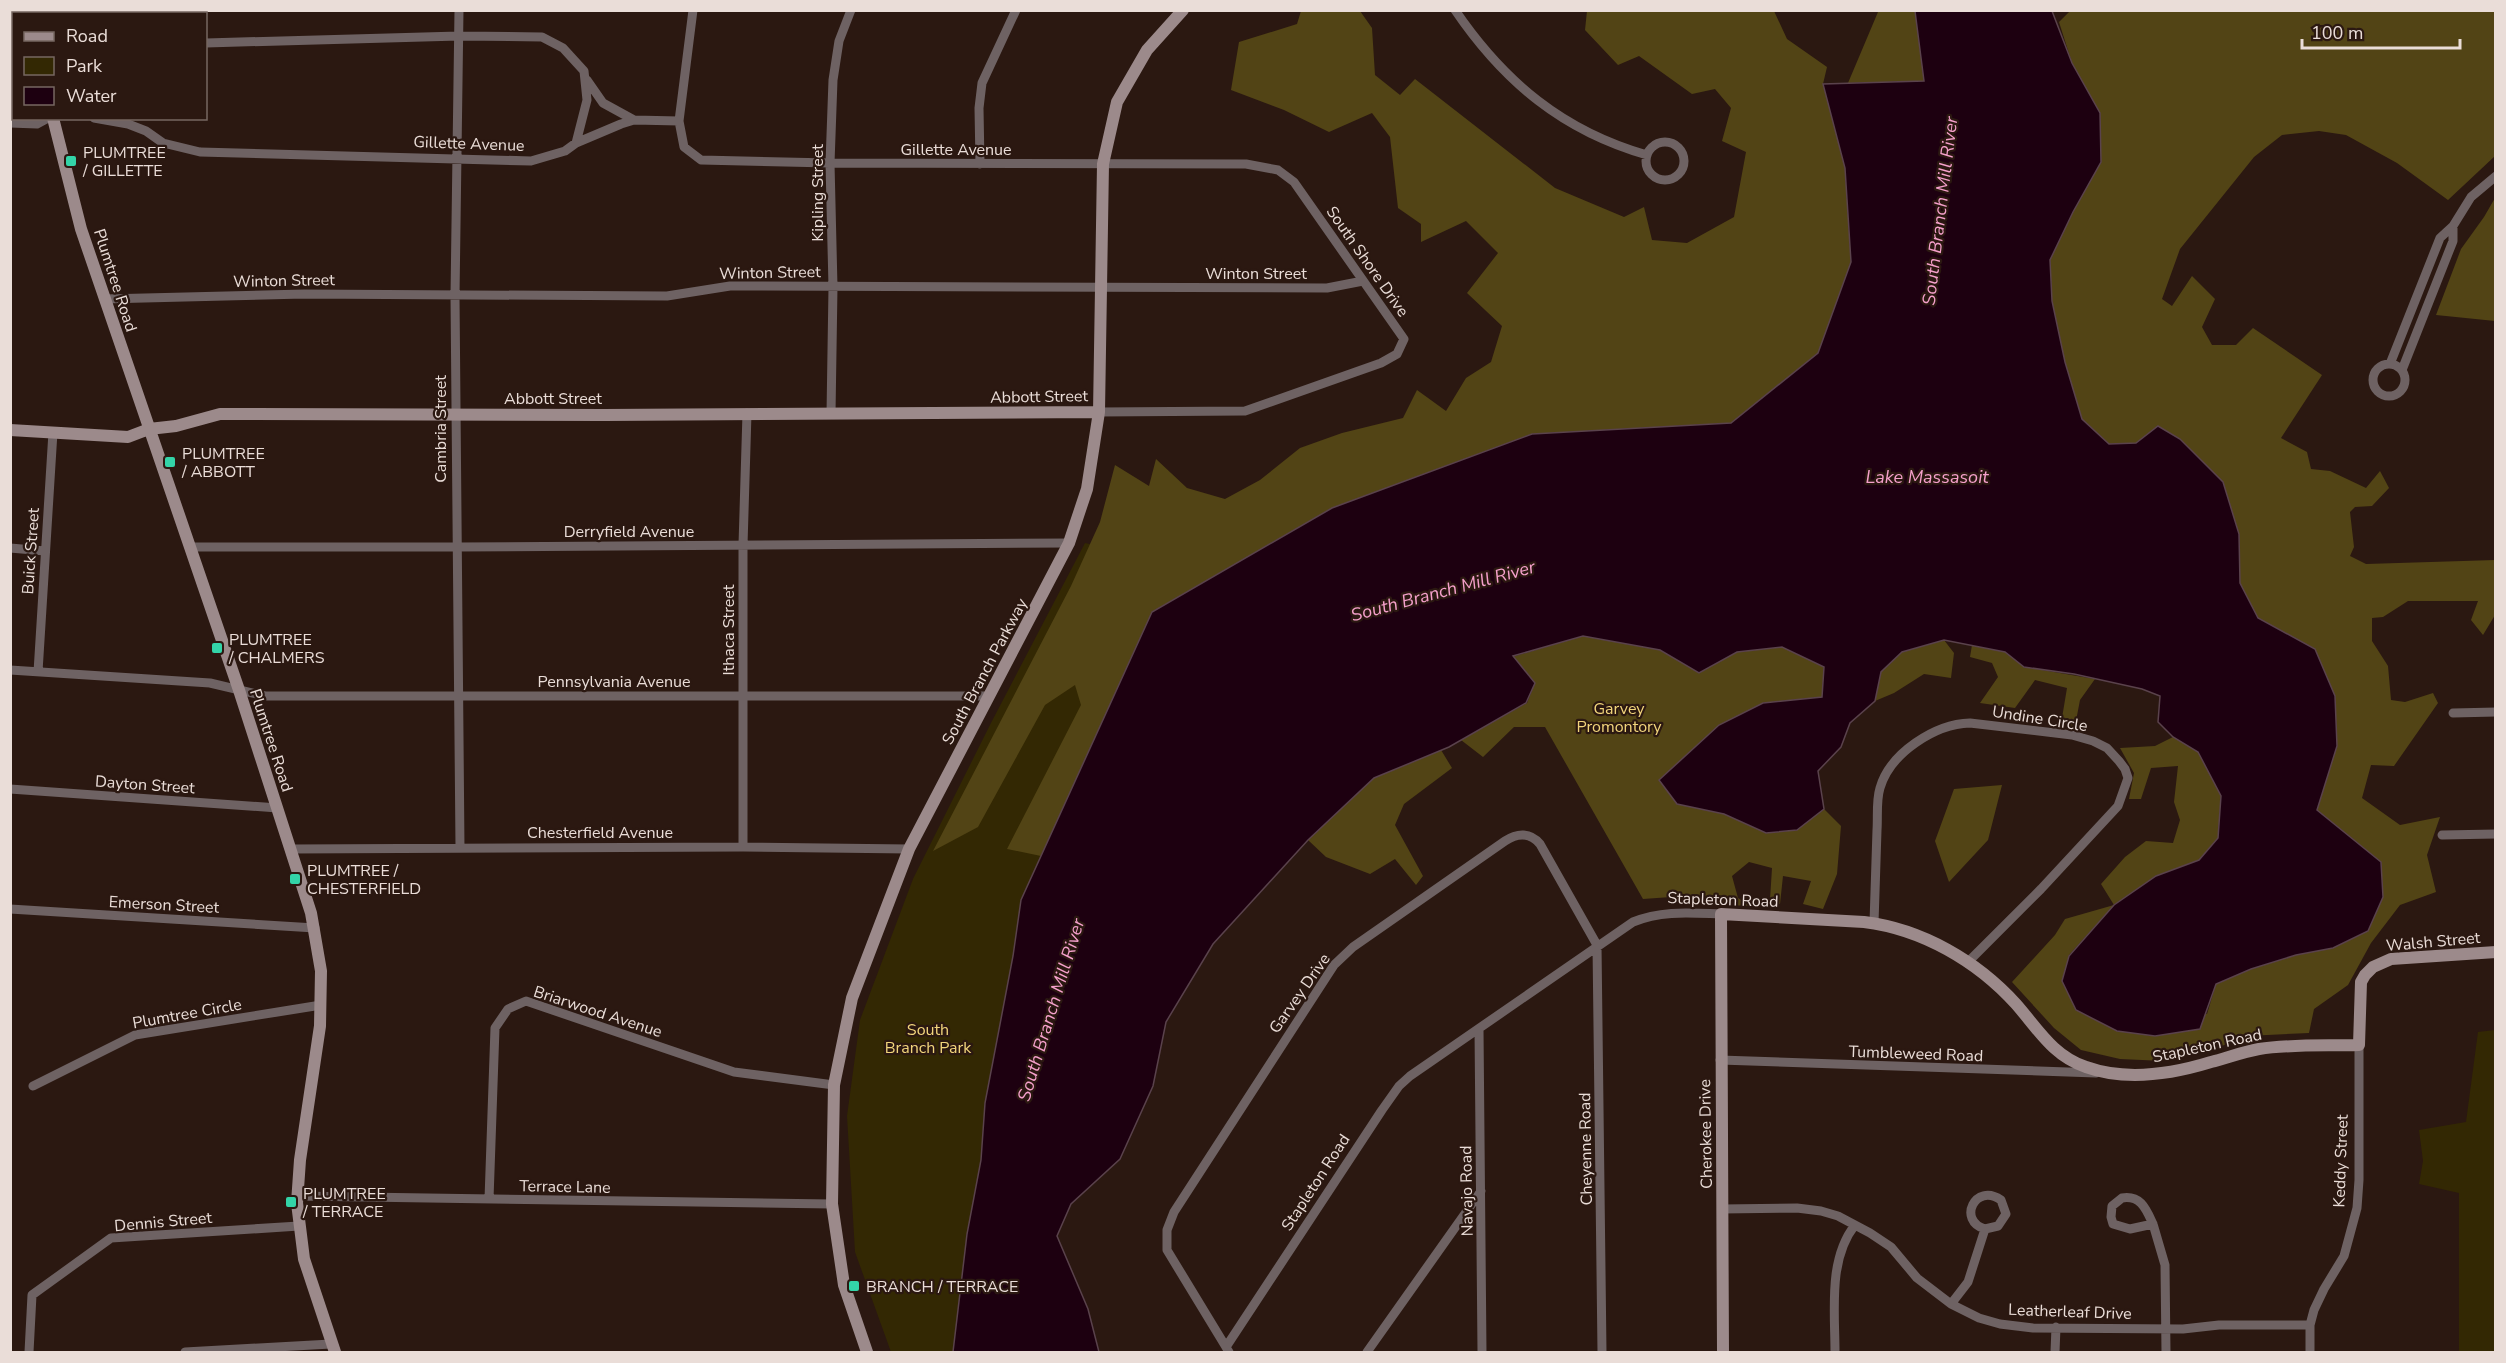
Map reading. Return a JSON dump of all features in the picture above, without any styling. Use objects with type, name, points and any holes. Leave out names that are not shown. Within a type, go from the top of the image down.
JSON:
[{"type":"street","name":"Cambria Street","points":[[459,10],[455,415],[460,848]]},
{"type":"street","points":[[680,121],[693,10]]},
{"type":"street","name":"Kipling Street","points":[[831,414],[833,287],[830,163],[833,71],[839,41],[851,10]]},
{"type":"street","points":[[980,164],[979,108],[982,83],[1016,10]]},
{"type":"street","name":"South Branch Parkway","points":[[867,1353],[844,1285],[832,1204],[834,1085],[852,998],[909,849],[1069,543],[1087,489],[1099,412],[1103,164],[1117,102],[1147,50],[1183,10]]},
{"type":"street","points":[[1455,10],[1474,36],[1511,76],[1548,110],[1606,142],[1647,155]]},
{"type":"street","points":[[207,44],[459,36],[542,37],[563,48],[584,71],[593,91],[603,103],[634,120]]},
{"type":"street","points":[[576,143],[587,100],[584,71]]},
{"type":"street","points":[[10,123],[37,124],[44,120]]},
{"type":"street","name":"Plumtree Road","points":[[53,120],[76,211],[104,299],[239,690],[292,849],[315,928],[321,970],[320,1026],[300,1160],[297,1196],[299,1226],[308,1272],[333,1348]]},
{"type":"street","name":"Gillette Avenue","points":[[109,120],[146,131],[155,139],[171,146],[200,152],[531,160],[554,155],[614,126],[634,120],[680,121],[684,147],[701,160],[1103,164]]},
{"type":"street","points":[[144,120],[146,131]]},
{"type":"street","points":[[1659,143],[1672,144],[1679,149],[1683,157],[1682,170],[1668,180],[1656,178],[1647,168],[1647,155],[1659,143]]},
{"type":"street","name":"South Shore Drive","points":[[1099,412],[1245,411],[1382,363],[1397,354],[1404,339],[1294,182],[1278,170],[1246,164],[1103,164]]},
{"type":"street","points":[[2390,364],[2440,238],[2453,226],[2471,197],[2496,176]]},
{"type":"street","points":[[2402,370],[2390,364],[2382,366],[2374,376],[2374,385],[2382,395],[2391,397],[2402,390],[2406,382],[2402,370],[2452,241],[2453,226]]},
{"type":"street","name":"Winton Street","points":[[104,299],[304,294],[667,296],[722,287],[1328,288],[1363,281]]},
{"type":"street","points":[[2401,337],[2413,342]]},
{"type":"street","name":"Abbott Street","points":[[10,430],[128,437],[149,429],[176,426],[220,414],[1099,412]]},
{"type":"street","name":"Ithaca Street","points":[[743,847],[743,545],[747,413]]},
{"type":"street","name":"Buick Street","points":[[38,672],[53,432]]},
{"type":"street","name":"Derryfield Avenue","points":[[190,547],[456,548],[1069,543]]},
{"type":"street","points":[[10,548],[45,551]]},
{"type":"street","name":"Pennsylvania Avenue","points":[[10,670],[210,683],[265,696],[990,696]]},
{"type":"street","points":[[2453,713],[2496,712]]},
{"type":"street","name":"Undine Circle","points":[[1874,923],[1880,788],[1895,763],[1911,747],[1940,730],[1955,724],[1970,723],[2072,735],[2102,745],[2123,765],[2127,775],[2128,782],[2118,806],[2041,889],[1967,963]]},
{"type":"street","name":"Dayton Street","points":[[10,789],[278,808]]},
{"type":"street","points":[[2442,835],[2496,834]]},
{"type":"street","name":"Garvey Drive","points":[[1227,1350],[1169,1254],[1166,1242],[1167,1226],[1334,964],[1362,941],[1508,839],[1518,835],[1531,836],[1540,844],[1597,945]]},
{"type":"street","name":"Chesterfield Avenue","points":[[292,849],[743,847],[909,849]]},
{"type":"street","name":"Emerson Street","points":[[10,909],[315,928]]},
{"type":"street","name":"Stapleton Road","points":[[1227,1350],[1399,1086],[1416,1071],[1597,945],[1633,922],[1651,915],[1721,914],[1874,923],[1919,936],[1967,963],[2016,1004],[2044,1039],[2063,1056],[2087,1068],[2111,1073],[2148,1074],[2176,1071],[2267,1048],[2359,1045]]},
{"type":"street","name":"Cherokee Drive","points":[[1721,914],[1723,1353]]},
{"type":"street","name":"Cheyenne Road","points":[[1597,945],[1602,1353]]},
{"type":"street","name":"Walsh Street","points":[[2374,966],[2397,958],[2496,952]]},
{"type":"street","name":"Keddy Street","points":[[2310,1353],[2310,1325],[2320,1295],[2344,1256],[2356,1208],[2359,1180],[2361,982],[2374,966]]},
{"type":"street","name":"Briarwood Avenue","points":[[489,1199],[495,1028],[508,1009],[526,1000],[734,1072],[834,1085]]},
{"type":"street","name":"Plumtree Circle","points":[[33,1086],[135,1035],[321,1005]]},
{"type":"street","name":"Navajo Road","points":[[1479,1029],[1482,1353]]},
{"type":"street","name":"Tumbleweed Road","points":[[1720,1060],[2111,1073]]},
{"type":"street","points":[[1367,1353],[1481,1191]]},
{"type":"street","name":"Terrace Lane","points":[[297,1196],[832,1204]]},
{"type":"street","points":[[2153,1224],[2135,1229],[2116,1226],[2112,1221],[2112,1206],[2122,1198],[2138,1200],[2146,1207],[2153,1224],[2165,1258],[2166,1353]]},
{"type":"street","name":"Leatherleaf Drive","points":[[1722,1209],[1781,1208],[1829,1213],[1855,1225],[1891,1247],[1917,1278],[1951,1304],[1979,1318],[2000,1324],[2021,1327],[2165,1328],[2219,1325],[2310,1325]]},
{"type":"street","points":[[1835,1353],[1839,1257],[1845,1240],[1855,1225]]},
{"type":"street","name":"Dennis Street","points":[[29,1353],[32,1295],[111,1238],[299,1226]]},
{"type":"street","points":[[1951,1304],[1968,1282],[1986,1229]]},
{"type":"street","points":[[2055,1353],[2056,1327]]},
{"type":"street","points":[[185,1353],[333,1348]]},
{"type":"green space","points":[[2071,10],[2495,11],[2495,156],[2448,200],[2397,163],[2346,135],[2319,131],[2282,135],[2254,157],[2180,249],[2162,299],[2172,306],[2192,276],[2215,299],[2202,327],[2212,345],[2236,345],[2253,328],[2322,375],[2281,438],[2307,452],[2311,469],[2330,471],[2366,488],[2380,471],[2389,488],[2372,506],[2355,507],[2350,512],[2354,547],[2350,556],[2366,564],[2495,560],[2495,615],[2483,635],[2471,620],[2478,601],[2408,601],[2383,617],[2372,618],[2372,641],[2388,666],[2391,700],[2405,702],[2433,693],[2438,703],[2394,766],[2371,765],[2362,798],[2400,825],[2440,817],[2427,855],[2436,892],[2400,905],[2371,943],[2348,985],[2314,1009],[2309,1033],[2246,1036],[2212,1050],[2164,1061],[2120,1059],[2081,1050],[2054,1028],[2012,982],[2055,935],[2065,919],[2114,905],[2069,955],[2062,981],[2207,1014],[2216,984],[2251,969],[2296,955],[2333,948],[2367,931],[2383,897],[2317,810],[2337,746],[2315,649],[2258,618],[2240,583],[2239,534],[2136,443],[2109,444],[2082,419],[2065,362],[2052,301],[2050,260],[2073,212],[2100,114],[2072,63],[2059,22]]},
{"type":"green space","points":[[1301,11],[1360,11],[1372,28],[1375,75],[1400,95],[1415,79],[1555,188],[1624,217],[1644,207],[1652,240],[1687,243],[1734,217],[1746,152],[1722,141],[1731,108],[1715,89],[1692,94],[1639,56],[1618,65],[1585,30],[1587,11],[1774,11],[1787,39],[1827,67],[1823,84],[1845,168],[1851,262],[1818,353],[1731,423],[1532,434],[1332,508],[1152,612],[1041,856],[1007,849],[1081,705],[1075,685],[1045,705],[978,827],[933,851],[1071,586],[1100,522],[1115,465],[1149,486],[1156,459],[1187,488],[1225,499],[1260,480],[1300,448],[1342,433],[1403,418],[1417,390],[1446,411],[1466,378],[1491,362],[1502,326],[1467,293],[1498,253],[1466,221],[1421,242],[1421,224],[1398,208],[1390,137],[1372,113],[1329,132],[1284,110],[1231,90],[1239,42],[1297,24]]},
{"type":"green space","points":[[1876,11],[1915,11],[1925,81],[1848,83],[1878,12]]},
{"type":"green space","points":[[2495,198],[2495,321],[2436,315],[2461,249]]},
{"type":"green space","name":"South Branch Park","points":[[1085,543],[1138,555],[1152,612],[1021,900],[1013,956],[985,1103],[981,1160],[967,1234],[953,1352],[891,1352],[855,1252],[847,1116],[860,1020],[913,879]]},
{"type":"green space","name":"Garvey Promontory","points":[[1583,636],[1660,650],[1699,672],[1737,652],[1782,647],[1824,667],[1822,697],[1763,703],[1678,804],[1724,814],[1766,833],[1797,830],[1824,809],[1841,826],[1837,874],[1823,909],[1803,904],[1811,881],[1783,876],[1780,904],[1770,900],[1772,868],[1749,862],[1732,876],[1738,898],[1751,906],[1703,904],[1671,897],[1643,899],[1545,727],[1514,727],[1483,757],[1461,740],[1527,703],[1535,683],[1512,657]]},
{"type":"green space","points":[[1944,640],[1954,653],[1951,678],[1924,674],[1894,693],[1875,701],[1881,672],[1902,652]]},
{"type":"green space","points":[[1972,645],[2005,652],[2024,667],[2095,679],[2080,700],[2075,726],[2061,724],[2067,688],[2035,680],[2015,708],[1980,703],[1998,677],[1992,663],[1970,657]]},
{"type":"green space","points":[[2173,737],[2198,752],[2221,796],[2218,838],[2199,860],[2156,876],[2114,905],[2101,884],[2125,857],[2146,841],[2173,843],[2180,820],[2174,802],[2178,766],[2151,768],[2141,799],[2129,799],[2134,773],[2120,748],[2155,746]]},
{"type":"green space","points":[[1441,750],[1452,768],[1404,804],[1395,825],[1423,876],[1416,885],[1395,859],[1370,874],[1326,857],[1308,840],[1374,778]]},
{"type":"green space","points":[[2002,785],[1988,840],[1949,882],[1935,841],[1954,789]]},
{"type":"green space","points":[[2495,1030],[2495,1352],[2459,1352],[2459,1193],[2419,1184],[2423,1161],[2419,1130],[2466,1122],[2478,1032]]},
{"type":"water","name":"Lake Massasoit","points":[[1915,11],[2052,11],[2072,63],[2100,113],[2101,162],[2050,260],[2052,301],[2065,362],[2082,419],[2109,444],[2136,443],[2158,426],[2180,439],[2223,482],[2239,534],[2240,583],[2258,618],[2315,649],[2335,696],[2337,746],[2317,810],[2381,862],[2383,897],[2368,931],[2333,948],[2296,955],[2251,969],[2216,984],[2200,1029],[2155,1036],[2117,1031],[2076,1010],[2062,981],[2069,956],[2114,905],[2156,876],[2199,860],[2218,838],[2221,796],[2198,752],[2173,737],[2158,722],[2160,696],[2142,689],[2074,674],[2024,667],[2005,652],[1944,640],[1902,652],[1881,672],[1875,701],[1850,723],[1841,747],[1818,771],[1824,809],[1797,830],[1766,833],[1724,814],[1677,804],[1659,780],[1719,725],[1763,703],[1822,697],[1824,667],[1782,647],[1737,652],[1699,673],[1660,650],[1583,636],[1513,656],[1535,683],[1526,703],[1449,747],[1374,778],[1308,840],[1213,944],[1166,1022],[1153,1086],[1120,1159],[1071,1204],[1057,1236],[1088,1309],[1099,1352],[953,1352],[967,1234],[981,1160],[985,1103],[1013,956],[1021,900],[1152,612],[1332,508],[1532,434],[1731,423],[1818,353],[1851,262],[1845,168],[1823,84],[1924,81]]},
{"type":"place","name":"PLUMTREE / GILLETTE","points":[[71,161]]},
{"type":"place","name":"PLUMTREE / ABBOTT","points":[[170,462]]},
{"type":"place","name":"PLUMTREE / CHALMERS","points":[[217,648]]},
{"type":"place","name":"PLUMTREE / CHESTERFIELD","points":[[295,879]]},
{"type":"place","name":"PLUMTREE / TERRACE","points":[[291,1202]]},
{"type":"place","name":"BRANCH / TERRACE","points":[[854,1286]]},
{"type":"water label","name":"South Branch Mill River","points":[[1940,211]]},
{"type":"water label","name":"South Branch Mill River","points":[[1443,591]]},
{"type":"water label","name":"South Branch Mill River","points":[[1051,1010]]}]
